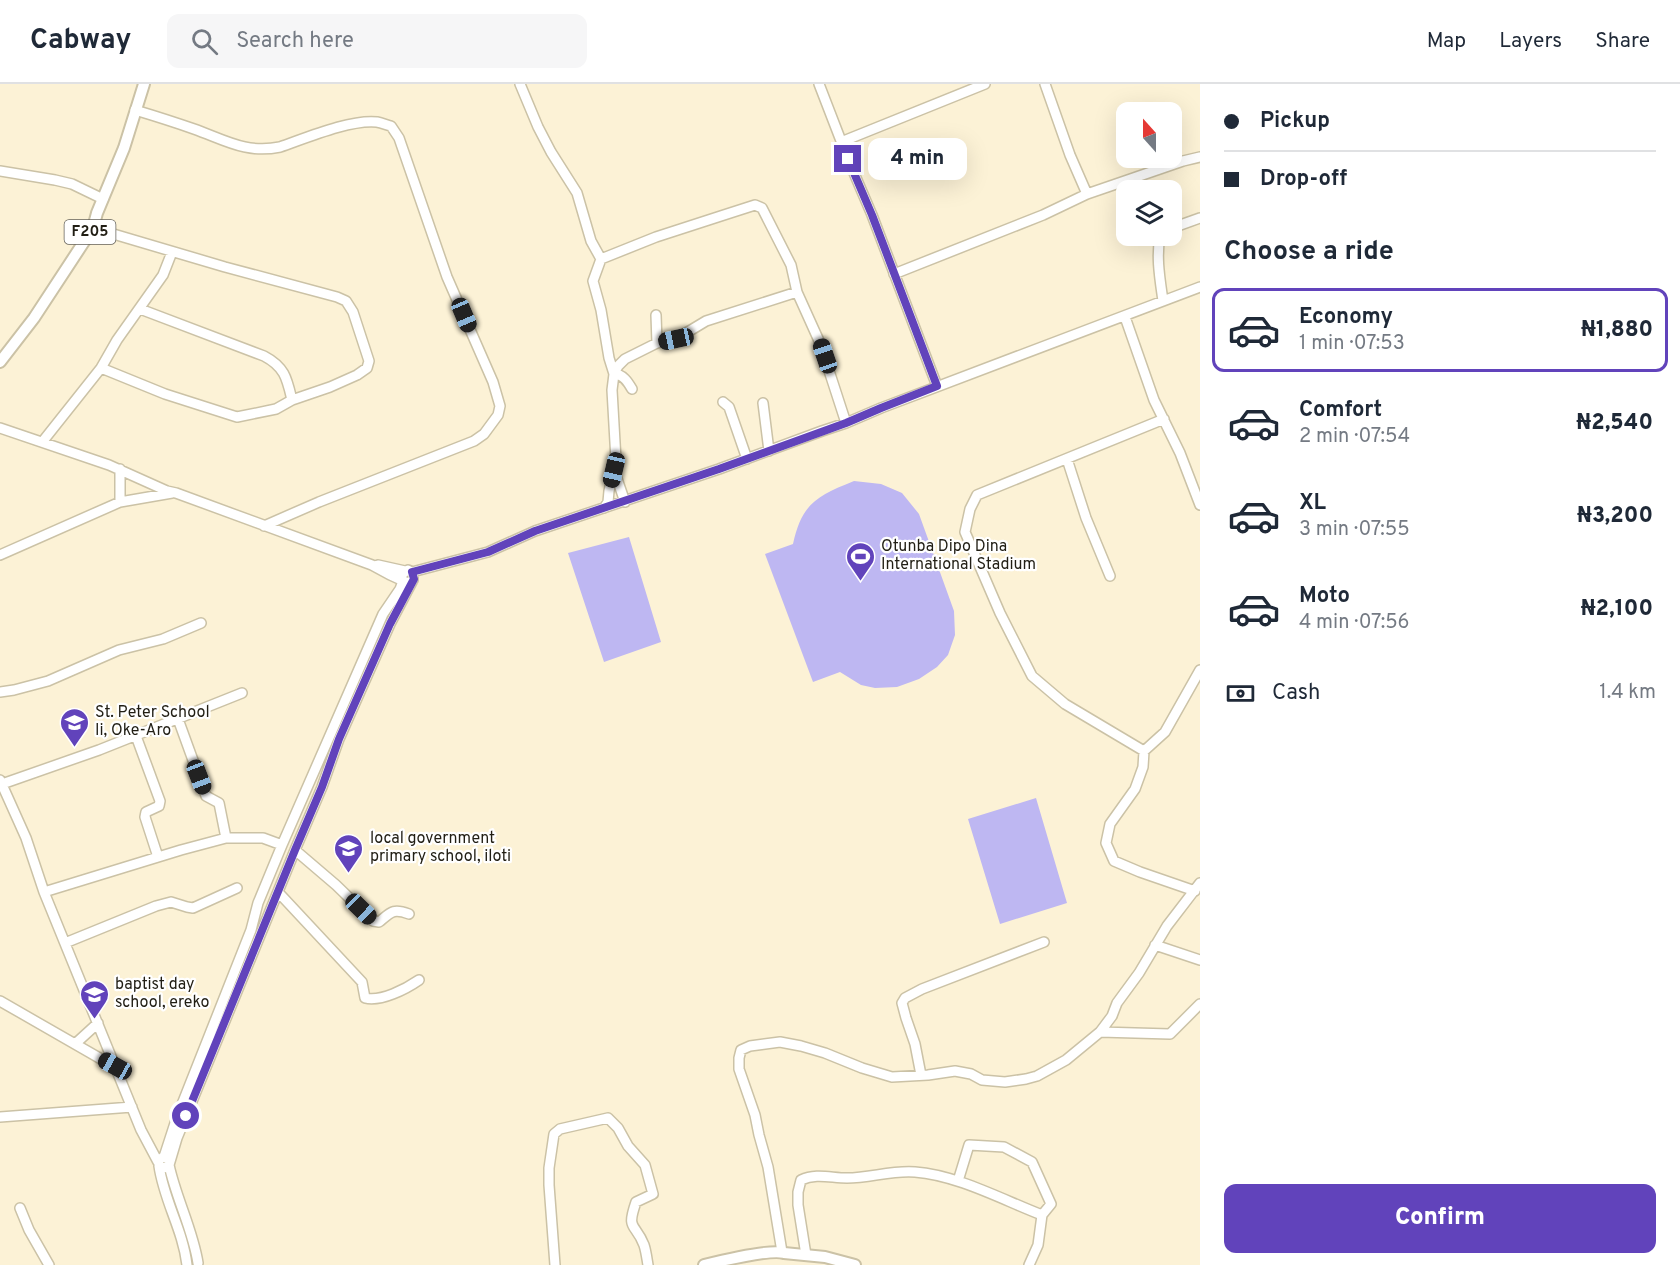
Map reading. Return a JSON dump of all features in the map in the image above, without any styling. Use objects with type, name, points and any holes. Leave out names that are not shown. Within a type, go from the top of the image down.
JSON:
[{"type":"main road","name":"F205","points":[[0,362],[34,318],[93,228],[124,148],[144,84]]},
{"type":"main road","points":[[704,1265],[782,1252],[825,1257],[855,1265]]},
{"type":"street","points":[[520,84],[551,152],[577,193],[591,241],[601,259]]},
{"type":"street","points":[[819,84],[937,386]]},
{"type":"street","points":[[841,142],[985,84]]},
{"type":"street","points":[[1046,84],[1070,155],[1087,194]]},
{"type":"street","points":[[135,110],[240,147],[252,149],[280,147],[352,125],[377,122],[391,126],[399,138],[447,277],[493,382],[500,406],[498,415],[479,438],[264,525]]},
{"type":"street","points":[[894,274],[1043,215],[1087,194],[1200,157]]},
{"type":"street","points":[[0,171],[72,184],[103,199]]},
{"type":"street","points":[[614,374],[593,281],[601,259],[656,237],[755,206],[762,208],[791,265],[797,292],[820,343],[846,423]]},
{"type":"street","points":[[1182,224],[1200,218]]},
{"type":"street","points":[[93,228],[337,297],[350,305],[369,361],[367,368],[357,375],[330,387],[292,400],[276,409],[237,417],[165,394],[101,368]]},
{"type":"street","points":[[1158,246],[1158,267],[1163,301]]},
{"type":"street","points":[[43,441],[101,368],[117,340],[163,275],[172,252]]},
{"type":"street","points":[[0,428],[120,469],[167,491],[372,565],[389,575],[407,577],[488,552],[535,531],[625,502],[846,423],[937,386],[1200,287]]},
{"type":"street","points":[[604,508],[609,498],[616,460],[612,390],[614,374],[618,366],[625,359],[657,343],[676,339],[706,321],[797,292]]},
{"type":"street","points":[[140,309],[264,356],[276,363],[287,380],[292,400]]},
{"type":"street","points":[[656,315],[657,343]]},
{"type":"street","points":[[1125,316],[1154,400],[1180,453],[1200,505]]},
{"type":"street","points":[[614,374],[625,378],[632,389]]},
{"type":"street","points":[[723,402],[729,407],[747,459]]},
{"type":"street","points":[[763,403],[769,451]]},
{"type":"street","points":[[1144,751],[1065,704],[1032,676],[1000,613],[965,532],[969,508],[977,495],[1164,419]]},
{"type":"street","points":[[1067,459],[1086,518],[1110,576]]},
{"type":"street","points":[[120,469],[120,502]]},
{"type":"street","points":[[614,470],[625,502]]},
{"type":"street","points":[[0,555],[120,502],[176,493]]},
{"type":"street","points":[[242,693],[136,736],[1,782],[26,838],[44,892],[141,1130],[164,1162],[173,1182],[200,1264],[192,1262],[187,1265],[180,1233],[162,1185],[164,1162],[177,1117],[282,845],[383,614],[407,577]]},
{"type":"street","points":[[164,1162],[177,1138],[318,798],[343,729],[390,624],[407,577]]},
{"type":"street","points":[[0,692],[48,681],[119,650],[164,639],[201,623]]},
{"type":"street","points":[[782,1252],[768,1167],[755,1114],[739,1069],[741,1050],[750,1046],[780,1042],[825,1053],[892,1077],[964,1071],[990,1082],[1013,1081],[1046,1072],[1100,1032],[1167,926],[1198,887],[1140,872],[1114,861],[1106,843],[1110,824],[1135,789],[1143,767],[1144,751],[1166,732],[1200,670]]},
{"type":"street","points":[[178,719],[206,796],[219,803],[226,838]]},
{"type":"street","points":[[136,736],[160,801],[159,806],[146,812],[145,817],[158,857]]},
{"type":"street","points":[[44,892],[226,838],[263,838],[282,845]]},
{"type":"street","points":[[295,850],[373,921],[379,922],[393,911],[400,910],[409,914]]},
{"type":"street","points":[[65,943],[156,906],[171,902],[193,908],[237,888]]},
{"type":"street","points":[[278,892],[362,981],[365,998],[372,1000],[405,989],[419,980]]},
{"type":"street","points":[[921,1075],[915,1044],[902,1003],[904,998],[1044,942]]},
{"type":"street","points":[[1155,945],[1200,960]]},
{"type":"street","points":[[0,1001],[115,1066]]},
{"type":"street","points":[[1100,1032],[1170,1034],[1200,1004]]},
{"type":"street","points":[[75,1044],[98,1023]]},
{"type":"street","points":[[0,1117],[132,1107]]},
{"type":"street","points":[[555,1265],[549,1185],[554,1134],[560,1129],[608,1118],[618,1128],[628,1146],[645,1166],[653,1194],[636,1202],[631,1217],[631,1224],[644,1245],[648,1265]]},
{"type":"street","points":[[958,1181],[969,1145],[1004,1147],[1032,1162],[1052,1204],[1042,1215],[1038,1245],[1029,1265]]},
{"type":"street","points":[[806,1255],[798,1192],[801,1180],[818,1176],[857,1178],[898,1172],[916,1172],[958,1181],[1042,1215]]},
{"type":"street","points":[[20,1208],[29,1230],[49,1265]]},
{"type":"shaded area","name":"Otunba Dipo Dina International Stadium","points":[[854,481],[881,484],[902,493],[919,514],[954,611],[955,635],[948,655],[937,667],[919,679],[897,687],[875,688],[861,685],[840,672],[813,682],[765,554],[793,544],[806,510],[830,491]]},
{"type":"shaded area","points":[[629,537],[661,642],[604,662],[568,553]]},
{"type":"shaded area","points":[[1036,798],[1067,903],[1000,924],[968,819]]},
{"type":"place","name":"Otunba Dipo Dina International Stadium","points":[[860,582]]},
{"type":"place","name":"St. Peter School Ii, Oke-Aro","points":[[74,748]]},
{"type":"place","name":"local government primary school, iloti","points":[[349,874]]},
{"type":"place","name":"baptist day school, ereko","points":[[94,1020]]},
{"type":"route","points":[[186,1116],[322,787],[339,739],[390,624],[414,579],[412,572],[488,552],[535,531],[719,469],[846,423],[937,386],[872,215],[848,159]]}]
